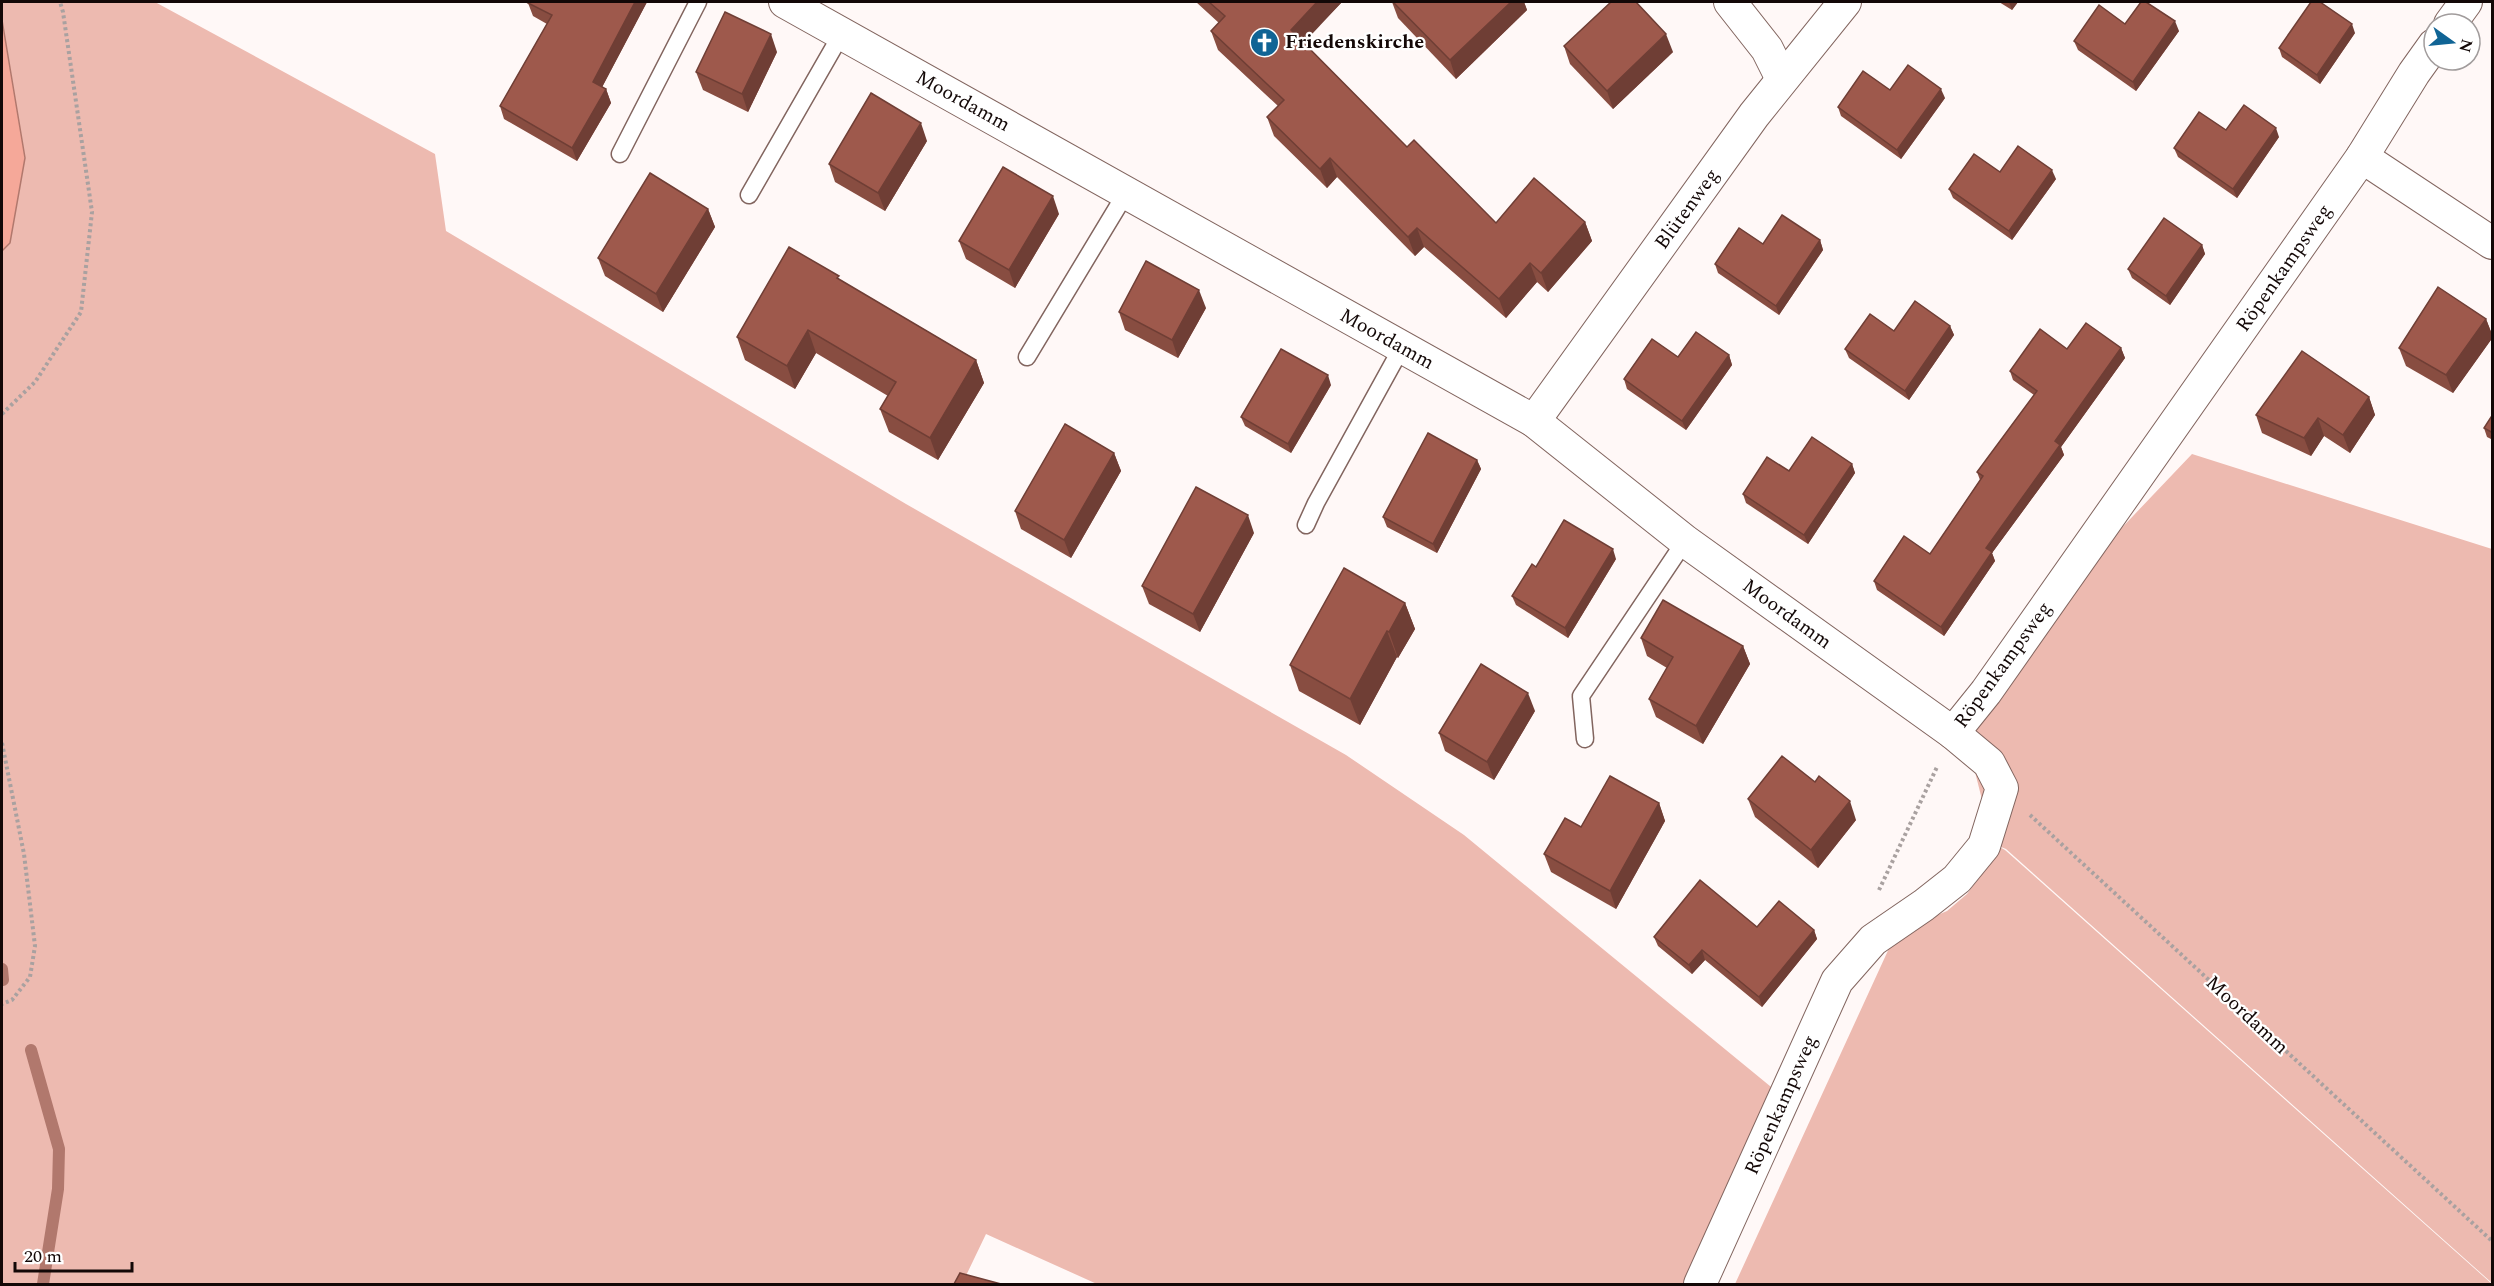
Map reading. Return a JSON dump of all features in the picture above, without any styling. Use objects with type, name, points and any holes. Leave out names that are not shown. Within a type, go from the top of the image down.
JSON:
[{"type":"street","name":"Moordamm","points":[[785,2],[1534,421],[1685,541],[1953,733]]},
{"type":"street","points":[[1730,2],[1767,49],[1782,79]]},
{"type":"street","name":"Blütenweg","points":[[1534,421],[1782,79],[1845,2]]},
{"type":"street","name":"Röpenkampsweg","points":[[1700,1284],[1837,981],[1873,940],[1957,879],[1984,846],[2002,788],[1989,763],[1953,733],[1986,692],[2362,157],[2422,64]]},
{"type":"street","points":[[2362,157],[2493,243]]},
{"type":"lane","points":[[620,154],[698,2]]},
{"type":"lane","points":[[749,195],[842,33]]},
{"type":"lane","points":[[1027,357],[1126,193]]},
{"type":"lane","points":[[1306,525],[1402,347]]},
{"type":"lane","points":[[1585,739],[1581,696],[1685,541]]},
{"type":"path","points":[[2,414],[35,382],[81,312],[92,212],[60,2]]},
{"type":"path","points":[[1877,894],[1953,733]]},
{"type":"path","points":[[2,743],[24,854],[34,946],[30,977],[12,1000],[2,1004]]},
{"type":"path","name":"Moordamm","points":[[2002,788],[2493,1241]]},
{"type":"shaded area","points":[[2,2],[155,2],[435,154],[446,231],[906,504],[1346,755],[1464,835],[1782,1096],[1690,1284],[1097,1284],[986,1234],[962,1284],[2,1284],[2,251],[10,243],[25,158],[2,20]]},
{"type":"shaded area","points":[[2,20],[25,158],[10,243],[2,251]]},
{"type":"shaded area","points":[[2192,454],[2492,549],[2492,1283],[2006,849],[1996,845],[2005,850],[2492,1284],[1735,1284],[1891,944],[1907,928],[1947,911],[1967,894],[1990,863],[1993,843],[1957,701]]},
{"type":"building","points":[[529,2],[635,2],[593,82],[606,89],[572,148],[500,106],[552,15]]},
{"type":"building","points":[[1209,2],[1317,2],[1291,30],[1407,147],[1414,140],[1496,223],[1534,178],[1585,222],[1541,273],[1530,263],[1499,299],[1417,228],[1408,237],[1330,158],[1320,169],[1267,117],[1284,100],[1211,31],[1225,16]]},
{"type":"building","points":[[1393,2],[1511,2],[1450,60]]},
{"type":"building","points":[[1611,2],[1636,2],[1666,34],[1607,91],[1564,46]]},
{"type":"building","points":[[2141,2],[2146,2],[2175,21],[2133,82],[2074,41],[2099,5],[2125,24]]},
{"type":"building","points":[[2311,2],[2320,2],[2352,24],[2317,75],[2279,48]]},
{"type":"building","points":[[725,12],[771,34],[742,94],[696,72]]},
{"type":"building","points":[[1908,65],[1941,89],[1897,150],[1838,107],[1863,71],[1890,90]]},
{"type":"building","points":[[871,93],[921,123],[878,193],[829,164]]},
{"type":"building","points":[[2244,105],[2276,128],[2233,189],[2174,148],[2199,112],[2226,130]]},
{"type":"building","points":[[2018,146],[2052,170],[2009,231],[1949,189],[1974,154],[2000,172]]},
{"type":"building","points":[[1003,167],[1053,196],[1009,270],[959,241]]},
{"type":"building","points":[[650,173],[708,209],[656,294],[598,258]]},
{"type":"building","points":[[1782,215],[1820,240],[1776,306],[1715,264],[1739,228],[1763,244]]},
{"type":"building","points":[[2164,218],[2202,245],[2166,296],[2128,269]]},
{"type":"building","points":[[789,247],[976,360],[930,438],[880,409],[896,382],[808,330],[787,366],[737,337]]},
{"type":"building","points":[[1146,261],[1199,290],[1172,340],[1119,312]]},
{"type":"building","points":[[2438,287],[2486,319],[2446,375],[2399,348]]},
{"type":"building","points":[[1915,301],[1950,326],[1905,391],[1845,349],[1870,314],[1894,331]]},
{"type":"building","points":[[2086,323],[2121,348],[2055,441],[2060,445],[1986,548],[1992,552],[1941,627],[1874,581],[1904,536],[1930,554],[1983,476],[1977,472],[2037,391],[2010,371],[2040,329],[2067,349]]},
{"type":"building","points":[[1696,332],[1729,355],[1682,421],[1624,379],[1652,339],[1678,357]]},
{"type":"building","points":[[1281,349],[1328,375],[1288,444],[1241,417]]},
{"type":"building","points":[[2302,351],[2369,397],[2343,435],[2318,418],[2304,438],[2256,415]]},
{"type":"building","points":[[2493,414],[2493,433],[2484,428]]},
{"type":"building","points":[[1065,424],[1114,453],[1064,540],[1015,511]]},
{"type":"building","points":[[1428,433],[1477,460],[1433,544],[1383,517]]},
{"type":"building","points":[[1812,437],[1852,464],[1804,535],[1743,494],[1767,457],[1789,471]]},
{"type":"building","points":[[1196,487],[1248,515],[1193,614],[1142,586]]},
{"type":"building","points":[[1564,520],[1613,549],[1565,628],[1512,596],[1532,564],[1536,567]]},
{"type":"building","points":[[1344,568],[1405,603],[1350,699],[1290,665]]},
{"type":"building","points":[[1663,600],[1743,646],[1696,726],[1649,699],[1673,657],[1641,638]]},
{"type":"building","points":[[1481,664],[1528,693],[1487,762],[1439,733]]},
{"type":"building","points":[[1782,756],[1815,782],[1819,776],[1850,801],[1811,850],[1748,799]]},
{"type":"building","points":[[1610,776],[1659,803],[1610,891],[1544,854],[1565,818],[1581,827]]},
{"type":"building","points":[[1700,880],[1757,927],[1779,901],[1814,930],[1759,997],[1702,950],[1689,965],[1654,937]]},
{"type":"building","points":[[960,1273],[1001,1284],[954,1284]]},
{"type":"waterway","points":[[2,969],[3,980]]},
{"type":"waterway","points":[[31,1050],[59,1149],[58,1189],[43,1284]]},
{"type":"place","name":"Friedenskirche","points":[[1264,42]]}]
